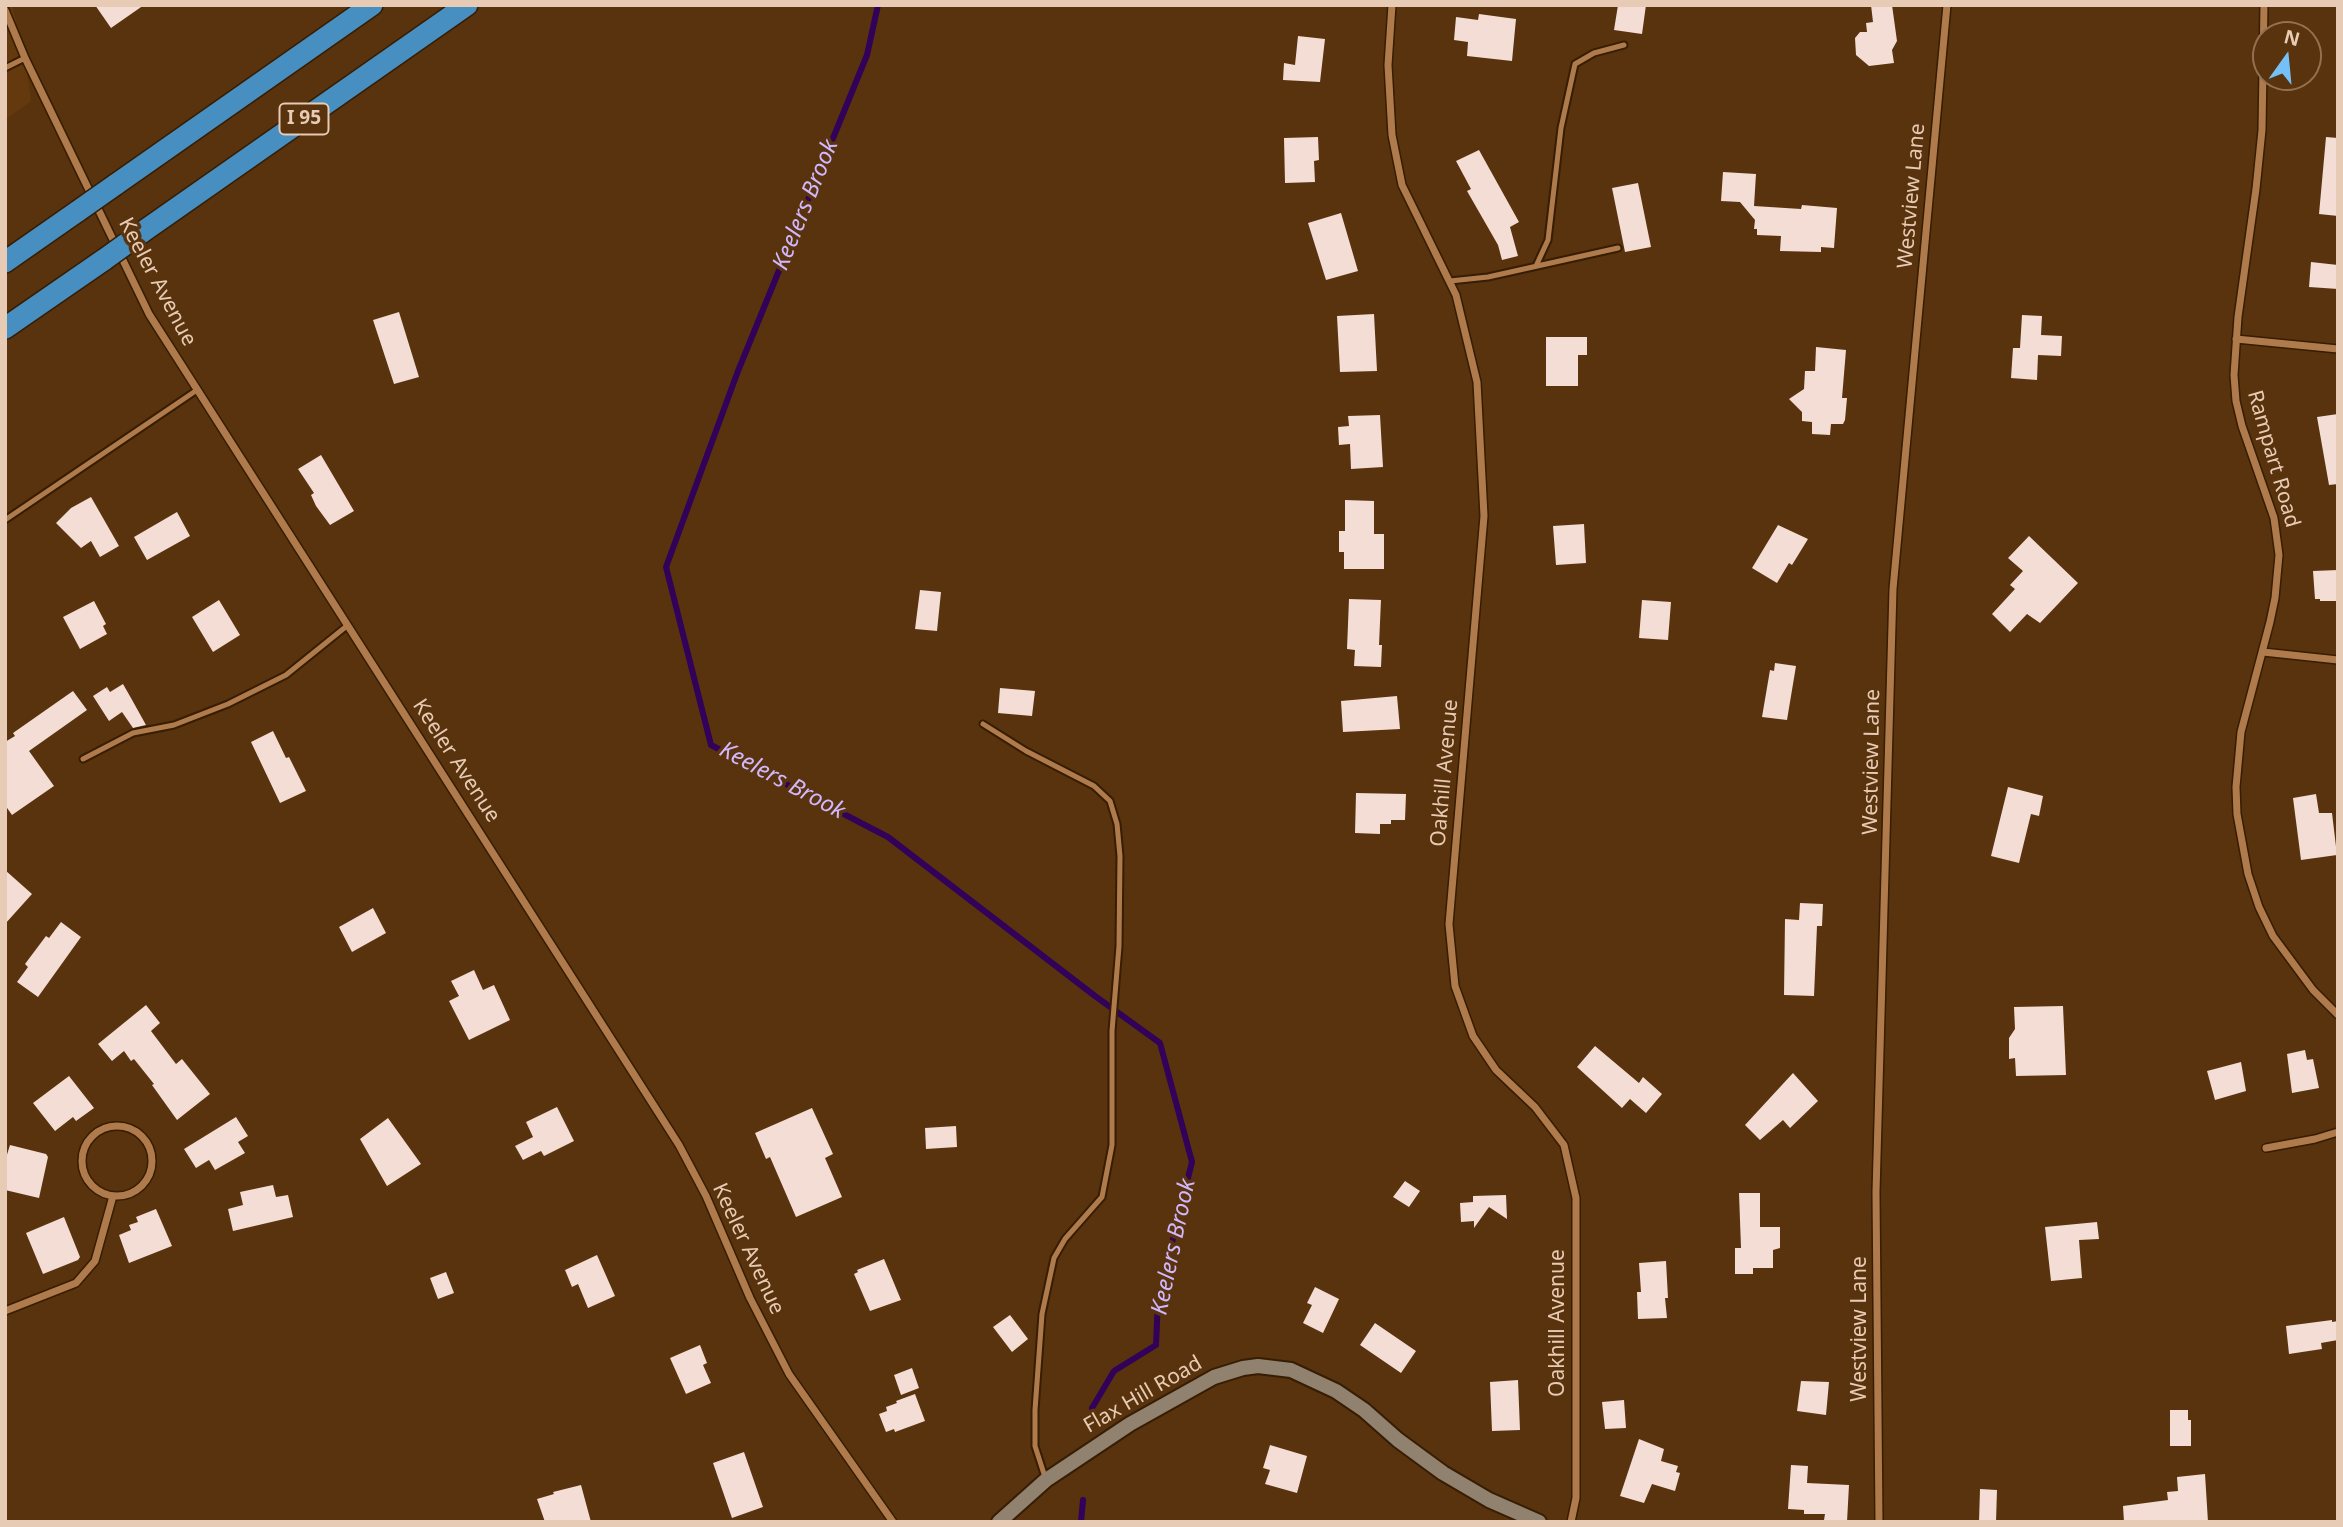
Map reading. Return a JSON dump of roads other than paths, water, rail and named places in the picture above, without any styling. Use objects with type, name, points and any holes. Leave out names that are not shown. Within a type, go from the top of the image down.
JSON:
[{"type":"highway","name":"I 95","points":[[5,262],[372,5]]},
{"type":"highway","name":"I 95","points":[[5,328],[467,5]]},
{"type":"main road","name":"Flax Hill Road","points":[[999,1522],[1046,1480],[1130,1424],[1214,1377],[1243,1368],[1273,1367],[1291,1370],[1336,1391],[1443,1473],[1489,1500],[1539,1522]]},
{"type":"street","name":"Oakhill Avenue","points":[[1392,5],[1388,65],[1392,135],[1402,185],[1456,295],[1477,382],[1484,516],[1449,925],[1455,986],[1473,1037],[1496,1070],[1535,1107],[1564,1145],[1576,1198],[1576,1498],[1571,1522]]},
{"type":"street","name":"Westview Lane","points":[[1879,1522],[1876,1192],[1893,589],[1947,5]]},
{"type":"street","name":"Rampart Road","points":[[2264,5],[2262,130],[2236,339],[2234,375],[2242,426],[2267,495],[2278,538],[2279,564],[2275,598],[2263,652],[2247,704],[2237,756],[2236,787],[2242,845],[2259,907],[2273,936],[2313,990],[2338,1015]]},
{"type":"street","name":"Keeler Avenue","points":[[5,10],[24,58],[149,314],[679,1145],[706,1196],[750,1298],[789,1374],[893,1522]]},
{"type":"street","points":[[2236,339],[2338,348]]},
{"type":"street","points":[[2263,652],[2338,660]]},
{"type":"street","points":[[115,1126],[128,1128],[139,1134],[148,1144],[152,1169],[147,1181],[138,1190],[126,1196],[113,1196],[100,1193],[90,1184],[83,1173],[82,1160],[84,1147],[92,1137],[102,1129],[115,1126]]},
{"type":"street","points":[[2266,1148],[2338,1132]]},
{"type":"street","points":[[5,1311],[76,1283],[95,1261],[113,1196]]},
{"type":"lane","points":[[1536,266],[1548,240],[1561,128],[1575,64],[1594,53],[1624,45]]},
{"type":"lane","points":[[5,68],[24,58]]},
{"type":"lane","points":[[1450,281],[1488,277],[1618,248]]},
{"type":"lane","points":[[5,520],[197,390]]},
{"type":"lane","points":[[83,759],[133,733],[174,725],[228,704],[286,675],[348,625]]},
{"type":"lane","points":[[983,724],[1026,751],[1094,786],[1110,801],[1117,824],[1120,856],[1117,988],[1112,1031],[1112,1144],[1102,1197],[1065,1239],[1054,1258],[1042,1314],[1035,1446],[1046,1480]]},
{"type":"waterway","name":"Keelers Brook","points":[[878,5],[867,55],[738,371],[666,567],[711,745],[888,837],[1160,1043],[1192,1162],[1158,1299],[1156,1345],[1114,1371],[1092,1408]]},
{"type":"waterway","name":"Keelers Brook","points":[[1081,1522],[1083,1500]]}]
